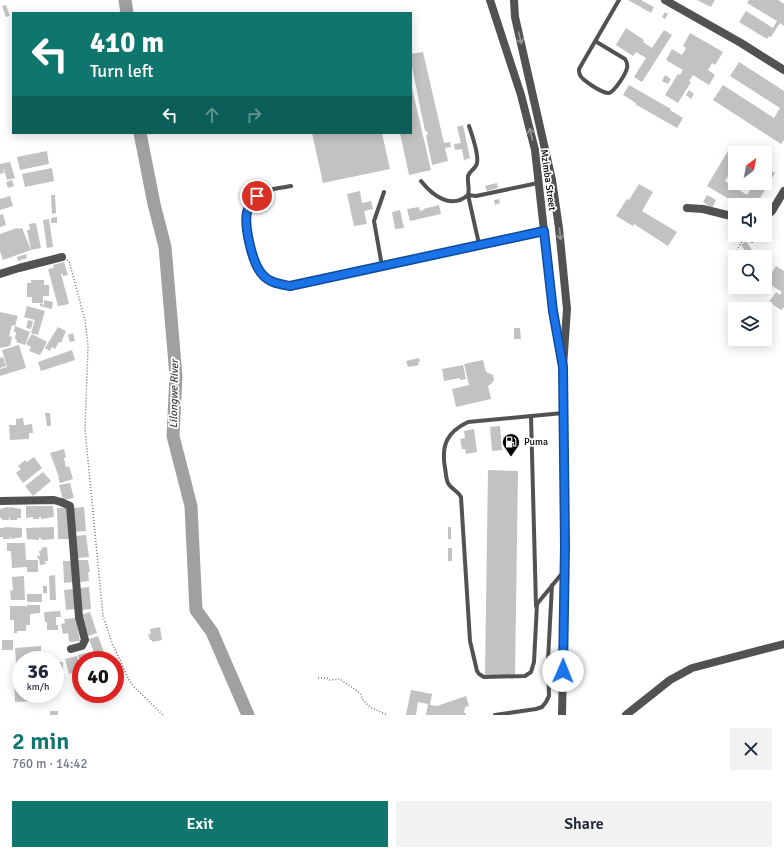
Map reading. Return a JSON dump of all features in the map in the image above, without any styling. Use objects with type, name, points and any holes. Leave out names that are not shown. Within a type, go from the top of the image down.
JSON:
[{"type":"street","name":"Mzimba Street","points":[[490,0],[521,95],[535,150],[553,311],[563,367]]},
{"type":"street","name":"Mzimba Street","points":[[514,0],[515,17],[552,180],[559,228],[567,309],[563,367],[565,570],[562,715]]},
{"type":"street","points":[[665,0],[741,43],[784,70]]},
{"type":"street","points":[[772,211],[784,191]]},
{"type":"street","points":[[687,208],[704,209],[728,215]]},
{"type":"street","points":[[0,274],[62,258]]},
{"type":"street","points":[[0,502],[54,500],[70,506],[79,617],[85,640],[82,646],[71,649]]},
{"type":"street","points":[[626,715],[670,680],[692,668],[784,644]]},
{"type":"lane","points":[[595,41],[625,59],[628,64],[627,69],[614,91],[608,93],[603,92],[580,76],[578,69],[619,0]]},
{"type":"lane","points":[[469,126],[478,159],[477,164],[468,178],[468,194],[479,244]]},
{"type":"lane","points":[[421,181],[430,191],[440,198],[456,201],[464,199],[468,194]]},
{"type":"lane","points":[[468,194],[476,196],[539,183]]},
{"type":"lane","points":[[291,186],[270,190],[257,196],[247,212],[248,234],[252,255],[262,274],[274,283],[290,286],[544,231]]},
{"type":"lane","points":[[382,266],[374,221],[384,192]]},
{"type":"lane","points":[[531,416],[536,608],[534,662],[531,672],[525,676],[484,677],[477,671],[470,641],[461,497],[447,482],[444,448],[447,439],[452,432],[459,426],[468,422],[531,416],[563,413]]},
{"type":"lane","points":[[536,608],[539,601],[565,570]]},
{"type":"lane","points":[[496,715],[536,709],[546,702],[549,696],[548,660],[552,585]]},
{"type":"path","points":[[62,258],[69,261],[85,320],[88,346],[85,429],[103,616],[112,643],[129,680],[134,687],[163,715]]},
{"type":"path","points":[[318,678],[327,678],[330,680],[340,679],[360,693],[363,700],[370,707],[387,715]]},
{"type":"building","points":[[628,0],[641,0],[654,7],[651,13]]},
{"type":"building","points":[[697,0],[715,0],[711,7]]},
{"type":"building","points":[[749,0],[778,0],[784,4],[784,26],[780,23],[771,37],[769,36],[767,39],[739,22],[746,11],[773,28],[777,21],[747,3]]},
{"type":"building","points":[[6,5],[10,16],[6,17],[2,6]]},
{"type":"building","points":[[665,12],[668,14],[665,19],[662,17]]},
{"type":"building","points":[[626,28],[644,40],[643,42],[652,48],[664,30],[672,35],[642,82],[634,77],[646,58],[636,52],[633,56],[616,45]]},
{"type":"building","points":[[690,33],[723,52],[715,65],[712,63],[708,70],[715,75],[709,85],[693,75],[689,81],[691,82],[678,103],[665,95],[678,74],[680,75],[683,70],[666,60],[672,49],[682,55],[686,48],[683,46]]},
{"type":"building","points":[[423,52],[444,143],[450,142],[451,147],[445,148],[448,161],[432,165],[426,135],[428,134],[427,131],[425,131],[412,67],[412,54]]},
{"type":"building","points":[[739,62],[784,91],[784,140],[781,144],[713,100],[723,85],[774,118],[780,108],[730,76]]},
{"type":"building","points":[[665,75],[671,79],[668,84],[662,81]]},
{"type":"building","points":[[629,85],[671,109],[670,110],[683,118],[677,128],[635,104],[636,103],[623,95]]},
{"type":"building","points":[[412,88],[431,170],[409,175],[400,134],[412,134]]},
{"type":"building","points":[[689,90],[694,94],[691,99],[686,95]]},
{"type":"building","points":[[463,125],[470,158],[464,160],[462,149],[455,150],[454,144],[461,143],[457,127]]},
{"type":"building","points":[[312,134],[382,134],[390,169],[323,183]]},
{"type":"building","points":[[47,151],[49,164],[20,170],[17,157]]},
{"type":"building","points":[[728,151],[728,176],[725,181],[728,183],[728,190],[739,190],[747,195],[750,190],[765,190],[760,198],[728,198],[707,186]]},
{"type":"building","points":[[10,162],[15,178],[7,180],[3,166],[4,173],[0,174],[0,164]]},
{"type":"building","points":[[52,168],[54,181],[25,187],[22,174]]},
{"type":"building","points":[[772,171],[775,173],[772,178]]},
{"type":"building","points":[[12,180],[14,186],[8,188],[6,182]]},
{"type":"building","points":[[497,183],[498,188],[487,191],[485,186]]},
{"type":"building","points":[[639,184],[653,192],[642,211],[677,232],[668,246],[634,224],[633,226],[616,216],[627,199],[629,200]]},
{"type":"building","points":[[360,191],[362,203],[371,201],[373,209],[364,211],[367,224],[354,226],[347,194]]},
{"type":"building","points":[[51,195],[55,195],[56,213],[52,214]]},
{"type":"building","points":[[707,195],[716,200],[712,208],[703,202]]},
{"type":"building","points":[[10,196],[13,206],[0,210],[0,199]]},
{"type":"building","points":[[499,199],[500,203],[495,205],[494,200]]},
{"type":"building","points":[[439,205],[441,214],[410,221],[407,209],[419,207],[420,211]]},
{"type":"building","points":[[400,210],[404,228],[395,229],[392,212]]},
{"type":"building","points":[[3,214],[6,225],[0,227],[0,215]]},
{"type":"building","points":[[57,217],[57,223],[51,223],[51,218]]},
{"type":"building","points":[[49,219],[53,247],[47,248],[43,220]]},
{"type":"building","points":[[36,223],[41,248],[31,250],[27,230],[30,230],[29,224]]},
{"type":"building","points":[[17,228],[22,228],[31,250],[3,260],[0,251],[0,234]]},
{"type":"building","points":[[747,242],[752,250],[744,250],[741,245]]},
{"type":"building","points":[[26,254],[27,258],[18,261],[17,257]]},
{"type":"building","points":[[64,262],[68,275],[63,276],[63,274],[61,274],[69,304],[58,306],[48,269],[54,268],[53,265]]},
{"type":"building","points":[[776,266],[784,271],[784,307],[781,310],[772,304],[772,302],[769,302],[776,292],[780,295],[782,292],[772,286],[772,272]]},
{"type":"building","points":[[31,280],[44,280],[44,285],[49,285],[49,296],[43,296],[43,303],[32,303],[32,297],[27,297],[27,283],[31,283]]},
{"type":"building","points":[[44,300],[53,302],[52,309],[40,306],[40,303],[44,305]]},
{"type":"building","points":[[27,306],[45,311],[38,335],[31,333],[35,320],[24,317]]},
{"type":"building","points":[[0,312],[18,316],[15,326],[12,325],[9,336],[12,337],[10,346],[0,348]]},
{"type":"building","points":[[28,320],[33,321],[31,329],[26,328]]},
{"type":"building","points":[[15,326],[30,332],[25,345],[16,342],[16,332],[14,332]]},
{"type":"building","points":[[58,327],[66,331],[61,343],[59,342],[55,349],[52,347],[50,351],[45,348]]},
{"type":"building","points":[[514,328],[520,328],[521,339],[514,339]]},
{"type":"building","points":[[73,333],[75,341],[70,342],[68,335]]},
{"type":"building","points":[[32,334],[47,342],[40,355],[29,351],[31,347],[26,344]]},
{"type":"building","points":[[19,345],[26,368],[0,376],[0,369],[7,367],[2,350]]},
{"type":"building","points":[[72,350],[75,360],[41,371],[38,362]]},
{"type":"building","points":[[3,357],[6,366],[0,368],[0,358]]},
{"type":"building","points":[[419,358],[419,365],[408,367],[406,361]]},
{"type":"building","points":[[483,360],[486,372],[493,375],[494,380],[488,386],[491,399],[456,407],[452,389],[469,385],[464,364]]},
{"type":"building","points":[[463,365],[466,379],[460,380],[460,378],[444,381],[442,369]]},
{"type":"building","points":[[45,413],[50,413],[51,426],[47,426]]},
{"type":"building","points":[[23,418],[24,425],[32,424],[33,433],[29,433],[29,439],[10,440],[9,425],[16,425],[16,419]]},
{"type":"building","points":[[500,426],[502,450],[492,451],[490,427]]},
{"type":"building","points":[[474,429],[477,452],[466,454],[465,449],[462,449],[460,439],[465,438],[464,431]]},
{"type":"building","points":[[64,449],[66,467],[69,466],[73,479],[60,483],[50,453]]},
{"type":"building","points":[[34,457],[42,468],[23,483],[16,473],[21,469],[18,466],[25,460],[27,462]]},
{"type":"building","points":[[488,470],[518,471],[515,676],[485,675]]},
{"type":"building","points":[[43,472],[51,481],[33,496],[25,486]]},
{"type":"building","points":[[70,483],[74,498],[63,500],[59,485]]},
{"type":"building","points":[[26,506],[53,506],[54,517],[41,519],[41,517],[39,517],[39,519],[33,519],[33,517],[26,518]]},
{"type":"building","points":[[8,507],[8,509],[9,507],[21,509],[21,518],[17,518],[17,520],[10,520],[9,518],[9,520],[2,520],[2,518],[0,518],[0,509]]},
{"type":"building","points":[[84,507],[86,531],[74,532],[74,508]]},
{"type":"building","points":[[57,508],[68,508],[69,539],[58,539]]},
{"type":"building","points":[[54,527],[54,539],[27,539],[26,528]]},
{"type":"building","points":[[448,527],[451,527],[451,539],[448,539]]},
{"type":"building","points":[[0,528],[22,528],[22,537],[11,539],[10,537],[10,539],[3,539],[3,537],[0,537]]},
{"type":"building","points":[[86,535],[89,557],[78,558],[74,536]]},
{"type":"building","points":[[7,543],[25,543],[26,560],[38,560],[38,572],[27,572],[27,567],[12,568],[11,551],[7,551]]},
{"type":"building","points":[[47,547],[48,561],[45,561],[46,564],[40,565],[37,556],[40,556],[39,551],[42,550],[41,548]]},
{"type":"building","points":[[448,548],[452,548],[452,561],[448,561]]},
{"type":"building","points":[[77,560],[88,560],[90,572],[88,572],[89,581],[80,582]]},
{"type":"building","points":[[63,561],[72,561],[74,582],[64,583]]},
{"type":"building","points":[[55,575],[56,600],[50,600],[49,576]]},
{"type":"building","points":[[24,576],[25,600],[11,600],[10,591],[13,590],[12,577]]},
{"type":"building","points":[[43,586],[47,586],[47,593],[43,593]]},
{"type":"building","points":[[89,587],[91,609],[81,610],[78,588]]},
{"type":"building","points":[[73,589],[75,609],[66,610],[64,590]]},
{"type":"building","points":[[27,594],[42,594],[42,602],[27,602]]},
{"type":"building","points":[[27,605],[40,605],[40,613],[30,614],[30,625],[26,625],[26,631],[17,631],[17,633],[14,633],[14,620],[10,620],[10,606],[26,606],[27,608]]},
{"type":"building","points":[[60,611],[61,617],[56,617],[56,625],[58,625],[58,630],[47,630],[47,622],[45,622],[44,612]]},
{"type":"building","points":[[90,612],[97,633],[88,636],[81,615]]},
{"type":"building","points":[[76,618],[80,641],[69,642],[68,633],[63,634],[61,624],[65,623],[64,619]]},
{"type":"building","points":[[160,627],[162,640],[152,642],[148,634],[151,634],[150,629]]},
{"type":"building","points":[[98,636],[103,651],[94,651],[89,639]]},
{"type":"building","points":[[2,640],[13,640],[13,650],[2,650]]},
{"type":"building","points":[[41,646],[41,651],[15,651],[15,648]]},
{"type":"building","points":[[72,657],[72,673],[69,674],[65,659]]},
{"type":"building","points":[[411,690],[432,694],[430,705],[437,706],[466,696],[469,706],[465,707],[464,713],[466,713],[466,715],[426,715],[428,704],[418,702],[416,715],[406,715]]},
{"type":"building","points":[[50,711],[58,711],[58,715],[50,715]]},
{"type":"waterway","name":"Lilongwe River","points":[[125,0],[127,12]]},
{"type":"waterway","name":"Lilongwe River","points":[[140,134],[154,204],[165,247],[176,376],[173,436],[191,506],[196,610],[212,632],[248,715]]},
{"type":"place","name":"Puma","points":[[511,457]]},
{"type":"route","points":[[257,196],[247,212],[248,234],[252,255],[262,274],[274,283],[290,286],[544,231],[553,311],[563,367],[565,570],[563,671]]}]
